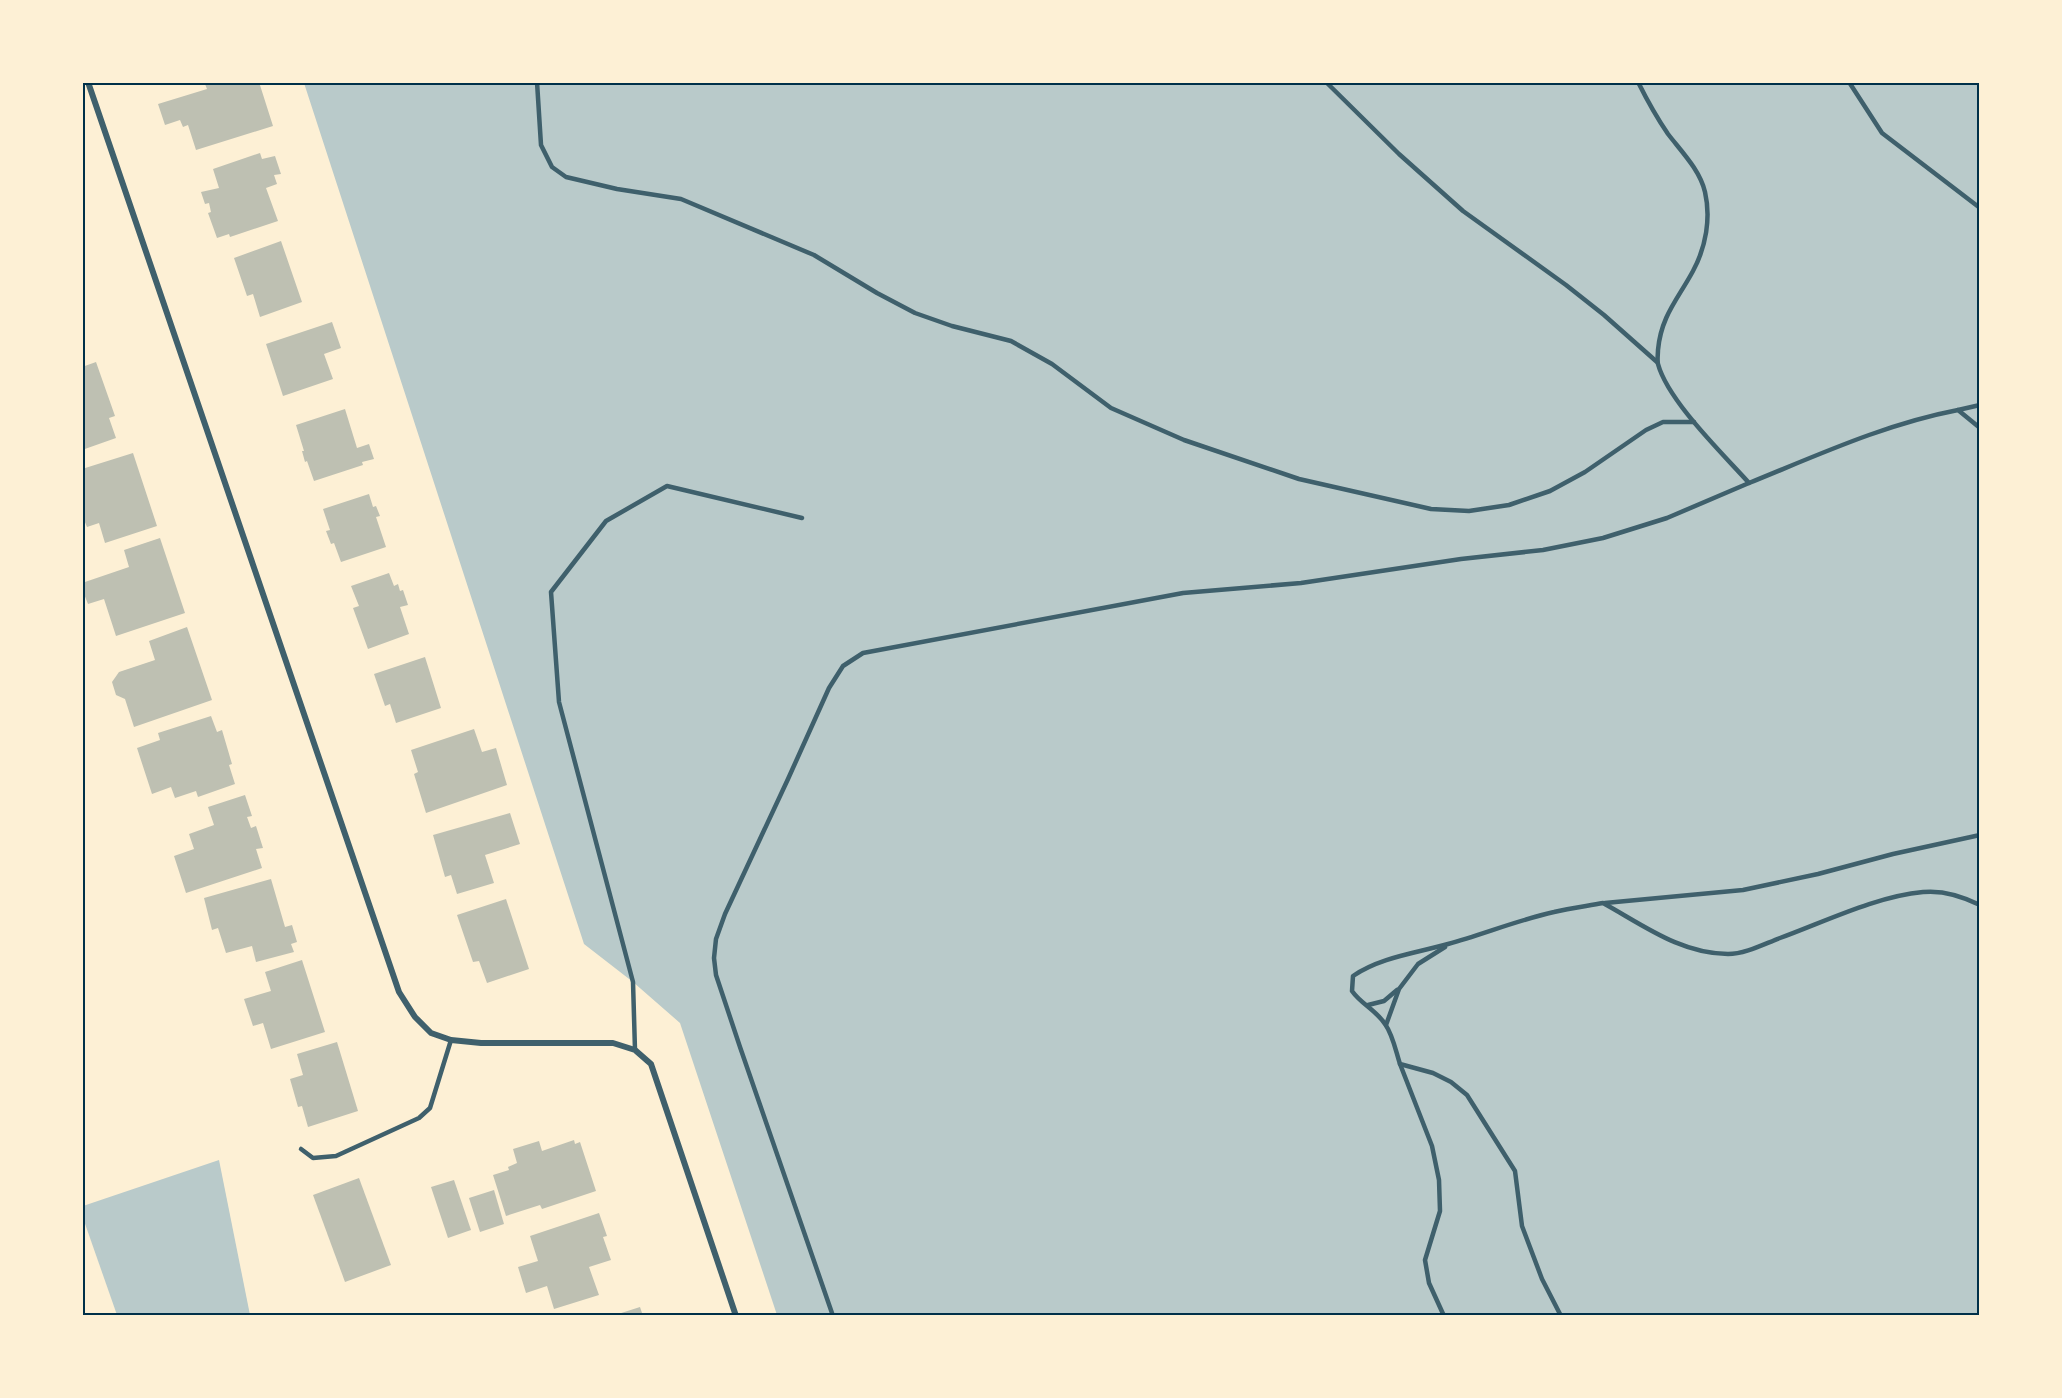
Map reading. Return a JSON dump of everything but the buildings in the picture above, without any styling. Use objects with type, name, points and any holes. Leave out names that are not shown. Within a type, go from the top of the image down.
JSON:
[{"type":"street","points":[[88,82],[399,992],[415,1017],[431,1033],[452,1040],[481,1043],[613,1043],[635,1050],[651,1064],[736,1316]]},
{"type":"lane","points":[[537,82],[541,146],[552,167],[566,177],[617,189],[681,199],[814,255],[915,313],[952,326],[1011,341],[1052,364],[1111,408],[1184,440],[1299,479],[1431,509],[1468,511],[1509,505],[1550,491],[1585,472],[1646,430],[1663,422],[1694,422]]},
{"type":"lane","points":[[1326,82],[1399,154],[1462,211],[1566,285],[1657,362],[1670,388],[1694,422],[1749,483]]},
{"type":"lane","points":[[1638,82],[1667,132],[1696,172],[1705,190],[1708,219],[1704,245],[1693,272],[1672,303],[1664,321],[1657,362]]},
{"type":"lane","points":[[1849,82],[1882,133],[1980,208]]},
{"type":"lane","points":[[833,1316],[716,975],[714,958],[716,939],[725,914],[829,688],[843,666],[863,653],[1183,593],[1300,583],[1461,559],[1543,550],[1603,538],[1667,518],[1866,436],[1923,417],[1980,405]]},
{"type":"lane","points":[[1958,410],[1980,428]]},
{"type":"lane","points":[[635,1050],[633,982],[559,702],[550,592],[606,521],[667,486],[802,518]]},
{"type":"lane","points":[[1444,1316],[1430,1283],[1425,1260],[1440,1211],[1439,1180],[1432,1146],[1386,1025],[1368,1005],[1359,1001],[1352,991],[1353,976],[1365,968],[1391,959],[1450,944],[1554,911],[1603,903],[1743,890],[1980,835]]},
{"type":"lane","points":[[1603,903],[1663,938],[1696,950],[1729,954],[1754,948],[1886,898],[1924,891],[1961,896],[1980,905]]},
{"type":"lane","points":[[1386,1025],[1400,989],[1418,964],[1450,944]]},
{"type":"lane","points":[[1368,1005],[1384,1001],[1400,989]]},
{"type":"lane","points":[[301,1149],[313,1158],[336,1156],[419,1118],[430,1108],[452,1040]]},
{"type":"lane","points":[[1400,1064],[1433,1073],[1452,1082],[1467,1095],[1515,1171],[1522,1226],[1542,1279],[1561,1316]]},
{"type":"shaded area","points":[[304,83],[1979,83],[1979,1315],[777,1315],[680,1023],[584,944]]},
{"type":"shaded area","points":[[219,1160],[250,1315],[117,1315],[83,1218],[83,1206]]}]
